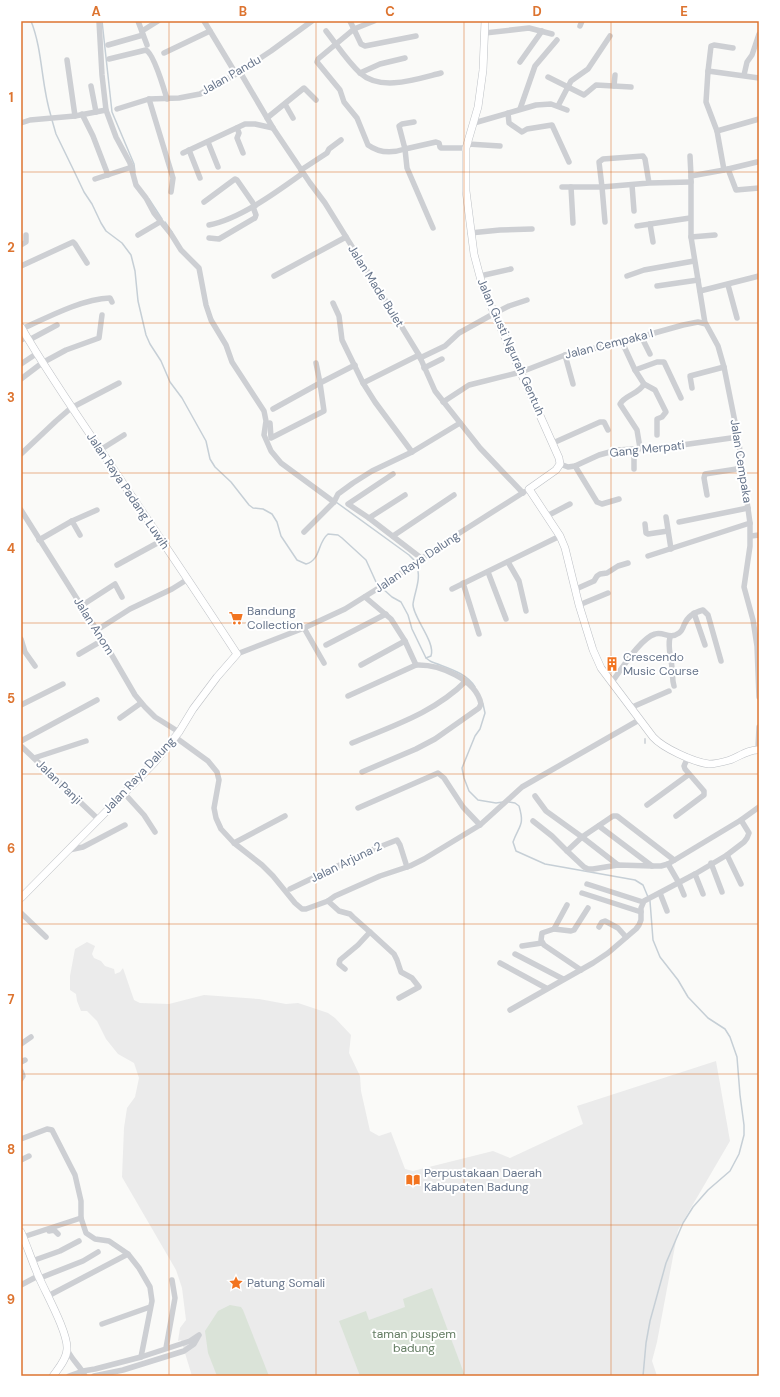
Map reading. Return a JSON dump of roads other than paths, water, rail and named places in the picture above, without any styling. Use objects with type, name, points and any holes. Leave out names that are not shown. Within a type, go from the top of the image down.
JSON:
[{"type":"main road","name":"Jalan Gusti Ngurah Gentuh","points":[[485,21],[483,70],[478,107],[467,146],[466,179],[470,233],[482,288],[495,313],[553,443],[560,464]]},
{"type":"main road","name":"Jalan Raya Padang Luwih","points":[[22,328],[26,339],[71,408],[188,579],[237,654]]},
{"type":"main road","points":[[560,464],[553,473],[526,491],[547,516],[560,536],[565,548],[580,605],[597,660],[610,681],[639,720],[661,745],[701,762],[717,763],[749,751],[759,750]]},
{"type":"main road","name":"Jalan Raya Dalung","points":[[21,898],[154,762],[177,734],[217,676],[237,654]]},
{"type":"main road","points":[[23,1236],[64,1336],[68,1351],[53,1376]]},
{"type":"street","points":[[99,21],[102,75],[106,110],[116,137],[132,167],[136,185],[146,198],[160,222],[171,234],[183,252],[199,268],[206,306],[211,320],[226,345],[232,362],[264,411],[266,421],[264,435],[271,451],[281,463],[334,502]]},
{"type":"street","points":[[138,21],[147,46]]},
{"type":"street","points":[[108,45],[142,33],[158,21]]},
{"type":"street","name":"Jalan Made Bulet","points":[[204,21],[273,128],[325,202],[419,357],[432,386],[443,402],[489,458],[526,491]]},
{"type":"street","name":"Jalan Pandu","points":[[117,109],[149,99],[189,97],[200,94],[238,73],[312,21]]},
{"type":"street","points":[[350,21],[361,44],[365,46],[416,36]]},
{"type":"street","points":[[374,21],[354,29],[318,59],[317,62],[340,90],[344,102],[357,118],[368,145],[373,148],[389,152],[436,142],[438,142],[441,148],[500,146]]},
{"type":"street","points":[[485,34],[529,28],[552,34]]},
{"type":"street","points":[[164,53],[210,31]]},
{"type":"street","points":[[520,62],[542,31]]},
{"type":"street","points":[[326,32],[360,73],[373,80],[394,83],[441,73]]},
{"type":"street","points":[[744,75],[747,62],[756,52],[759,34]]},
{"type":"street","points":[[558,106],[568,87],[574,79],[588,69],[610,36]]},
{"type":"street","points":[[520,109],[535,66],[557,40]]},
{"type":"street","points":[[733,48],[714,45],[711,46],[710,72],[706,102],[717,131],[726,169],[736,190],[759,188]]},
{"type":"street","points":[[109,59],[146,50],[148,51],[167,99]]},
{"type":"street","points":[[360,73],[380,64],[405,58]]},
{"type":"street","points":[[67,60],[75,116]]},
{"type":"street","points":[[710,72],[759,78]]},
{"type":"street","points":[[614,86],[615,75]]},
{"type":"street","points":[[548,77],[584,95],[594,86],[631,87]]},
{"type":"street","points":[[91,86],[96,112]]},
{"type":"street","points":[[267,118],[304,88],[316,100]]},
{"type":"street","points":[[149,99],[174,178],[171,192]]},
{"type":"street","points":[[285,104],[293,118]]},
{"type":"street","points":[[474,122],[544,104],[558,106],[567,110]]},
{"type":"street","points":[[21,123],[43,118],[75,116],[106,110]]},
{"type":"street","points":[[508,113],[509,123],[522,132],[527,129],[552,125],[569,162]]},
{"type":"street","points":[[82,114],[93,136],[108,175]]},
{"type":"street","points":[[717,131],[759,119]]},
{"type":"street","points":[[414,122],[399,126],[407,168],[433,228]]},
{"type":"street","points":[[200,178],[186,151],[246,124],[252,123],[273,128]]},
{"type":"street","points":[[237,128],[239,133],[237,138],[243,153]]},
{"type":"street","points":[[209,225],[220,222],[254,206],[326,153],[341,140]]},
{"type":"street","points":[[208,142],[218,167]]},
{"type":"street","points":[[605,222],[599,164],[603,159],[643,156],[650,183]]},
{"type":"street","name":"Jalan Cempaka","points":[[690,156],[690,218],[694,261],[705,323],[718,346],[724,367],[738,436],[750,522],[751,536],[744,587],[758,646],[759,697]]},
{"type":"street","points":[[691,176],[757,162]]},
{"type":"street","points":[[95,179],[132,167]]},
{"type":"street","points":[[204,202],[235,179],[254,206],[256,214],[255,218],[219,239],[209,238]]},
{"type":"street","points":[[562,187],[602,187],[650,183],[691,182]]},
{"type":"street","points":[[632,185],[634,211]]},
{"type":"street","points":[[571,187],[573,224]]},
{"type":"street","points":[[637,226],[690,218]]},
{"type":"street","points":[[138,235],[160,222]]},
{"type":"street","points":[[650,224],[652,242]]},
{"type":"street","points":[[470,233],[532,229]]},
{"type":"street","points":[[691,237],[715,234]]},
{"type":"street","points":[[21,245],[26,242],[26,235]]},
{"type":"street","points":[[274,276],[346,237]]},
{"type":"street","points":[[21,266],[72,242],[75,244],[87,263]]},
{"type":"street","points":[[627,276],[644,270],[694,261]]},
{"type":"street","points":[[480,276],[511,269]]},
{"type":"street","points":[[700,291],[759,276]]},
{"type":"street","points":[[657,286],[698,280]]},
{"type":"street","points":[[728,285],[736,318]]},
{"type":"street","points":[[22,328],[71,308],[104,298],[110,298],[112,302]]},
{"type":"street","points":[[363,383],[445,346],[459,333],[509,306],[527,300]]},
{"type":"street","points":[[333,303],[340,316],[342,340],[363,383],[375,402],[412,452]]},
{"type":"street","points":[[21,379],[42,363],[66,350],[99,338],[102,315]]},
{"type":"street","name":"Jalan Cempaka I","points":[[443,402],[469,385],[521,372],[565,355],[698,322],[705,323]]},
{"type":"street","points":[[26,339],[57,325]]},
{"type":"street","points":[[641,336],[650,354]]},
{"type":"street","points":[[622,342],[635,370],[644,384],[655,390],[666,412],[657,420],[657,435]]},
{"type":"street","points":[[21,364],[36,354]]},
{"type":"street","points":[[565,355],[573,384]]},
{"type":"street","points":[[424,368],[442,360]]},
{"type":"street","points":[[635,370],[657,362],[664,362],[681,398]]},
{"type":"street","points":[[270,423],[271,438],[324,411],[316,363]]},
{"type":"street","points":[[273,409],[355,365]]},
{"type":"street","points":[[692,388],[689,378],[690,375],[724,367]]},
{"type":"street","points":[[21,454],[71,408],[119,383]]},
{"type":"street","points":[[634,469],[638,432],[620,404],[624,399],[642,388],[644,384]]},
{"type":"street","points":[[553,443],[600,422],[604,422],[608,430]]},
{"type":"street","points":[[304,532],[334,502],[339,493],[365,475],[412,452],[460,423]]},
{"type":"street","points":[[100,450],[124,435]]},
{"type":"street","name":"Gang Merpati","points":[[560,464],[568,467],[575,466],[607,453],[668,447],[738,436]]},
{"type":"street","points":[[575,466],[597,502],[602,504],[619,498]]},
{"type":"street","points":[[707,495],[705,474],[743,468]]},
{"type":"street","points":[[393,474],[348,504],[369,518],[421,558]]},
{"type":"street","name":"Jalan Raya Dalung","points":[[237,654],[334,615],[375,591],[421,558],[526,491]]},
{"type":"street","points":[[369,518],[405,495]]},
{"type":"street","points":[[393,536],[454,495]]},
{"type":"street","points":[[547,516],[570,504]]},
{"type":"street","points":[[679,522],[748,508]]},
{"type":"street","name":"Jalan Anom","points":[[21,510],[97,630],[135,695],[155,717],[177,734],[208,762],[216,772],[219,780],[214,808],[216,818],[221,829],[234,843],[262,865],[298,906],[306,909],[328,901],[335,896],[380,876],[407,867],[462,837],[480,825],[522,787],[639,720]]},
{"type":"street","points":[[39,540],[72,521],[97,510]]},
{"type":"street","points":[[666,517],[671,549]]},
{"type":"street","points":[[72,521],[80,535]]},
{"type":"street","points":[[648,556],[750,522]]},
{"type":"street","points":[[645,524],[646,533],[648,534],[668,531]]},
{"type":"street","points":[[751,536],[759,535]]},
{"type":"street","points":[[452,588],[488,572],[560,536]]},
{"type":"street","points":[[117,565],[161,541]]},
{"type":"street","points":[[508,562],[519,581],[526,610]]},
{"type":"street","points":[[576,589],[594,581],[600,574],[607,573],[621,565],[628,563]]},
{"type":"street","points":[[488,572],[506,619]]},
{"type":"street","points":[[97,630],[130,609],[172,589],[188,579]]},
{"type":"street","points":[[463,583],[479,634]]},
{"type":"street","points":[[81,606],[115,584],[122,597]]},
{"type":"street","points":[[580,605],[608,593]]},
{"type":"street","points":[[365,597],[386,614],[396,627],[405,641],[416,665]]},
{"type":"street","points":[[610,681],[614,679],[636,649],[654,634],[658,633],[670,637],[679,632],[689,616],[702,610],[708,615],[721,661]]},
{"type":"street","points":[[694,613],[705,646]]},
{"type":"street","points":[[326,645],[386,614]]},
{"type":"street","points":[[304,628],[324,663]]},
{"type":"street","points":[[670,637],[669,648],[674,686]]},
{"type":"street","points":[[21,640],[24,646],[23,653],[35,666]]},
{"type":"street","points":[[79,654],[103,640]]},
{"type":"street","points":[[361,665],[405,641]]},
{"type":"street","points":[[348,696],[416,665],[435,666],[466,681],[473,688],[480,699],[481,704],[479,708],[442,735],[426,744],[362,772]]},
{"type":"street","points":[[352,743],[418,715],[435,706],[466,681]]},
{"type":"street","points":[[21,705],[63,684]]},
{"type":"street","points":[[630,708],[669,691]]},
{"type":"street","points":[[21,741],[97,700]]},
{"type":"street","points":[[120,718],[141,703]]},
{"type":"street","points":[[759,727],[759,750]]},
{"type":"street","points":[[34,758],[86,741]]},
{"type":"street","name":"Jalan Panji","points":[[21,746],[98,819]]},
{"type":"street","points":[[676,816],[704,795],[704,791],[688,774],[684,767],[688,757]]},
{"type":"street","points":[[358,808],[438,773],[444,778],[463,807],[480,825]]},
{"type":"street","points":[[647,805],[688,774]]},
{"type":"street","points":[[124,793],[144,815],[155,832]]},
{"type":"street","points":[[535,796],[546,811],[618,865]]},
{"type":"street","points":[[533,821],[588,869],[618,865],[661,866],[668,864],[741,820],[759,807]]},
{"type":"street","points":[[234,843],[286,816]]},
{"type":"street","points":[[567,851],[582,837],[613,816],[617,816],[674,860]]},
{"type":"street","points":[[510,1010],[546,988],[593,963],[636,929],[640,922],[641,912],[645,901],[727,855],[744,842],[749,835],[749,832],[741,820]]},
{"type":"street","points":[[69,850],[83,847],[125,825]]},
{"type":"street","points":[[599,826],[652,866]]},
{"type":"street","name":"Jalan Arjuna 2","points":[[290,889],[388,842],[397,840],[407,867]]},
{"type":"street","points":[[727,855],[741,884]]},
{"type":"street","points":[[712,863],[722,892]]},
{"type":"street","points":[[668,864],[684,895]]},
{"type":"street","points":[[695,874],[703,894]]},
{"type":"street","points":[[587,884],[645,901]]},
{"type":"street","points":[[582,893],[641,912]]},
{"type":"street","points":[[660,893],[667,911]]},
{"type":"street","points":[[328,901],[339,911],[350,914],[394,954],[401,972],[412,978],[420,987],[399,998]]},
{"type":"street","points":[[554,929],[567,906]]},
{"type":"street","points":[[542,943],[542,934],[554,929],[574,930],[588,908]]},
{"type":"street","points":[[21,912],[46,937]]},
{"type":"street","points":[[599,927],[604,921],[618,928],[626,937]]},
{"type":"street","points":[[345,969],[339,964],[339,961],[358,945],[370,932]]},
{"type":"street","points":[[522,946],[542,943],[581,970]]},
{"type":"street","points":[[515,954],[563,979]]},
{"type":"street","points":[[500,964],[546,988]]},
{"type":"street","points":[[21,1044],[31,1037]]},
{"type":"street","points":[[21,1071],[24,1076],[21,1079]]},
{"type":"street","points":[[21,1139],[47,1129],[52,1130],[75,1175],[81,1201],[80,1218],[84,1229],[89,1236],[95,1239],[109,1241],[128,1254],[139,1268],[150,1287],[152,1301],[140,1357]]},
{"type":"street","points":[[21,1160],[29,1156]]},
{"type":"street","points":[[23,1236],[80,1218]]},
{"type":"street","points":[[23,1236],[53,1230],[58,1234]]},
{"type":"street","points":[[32,1260],[60,1250],[79,1241]]},
{"type":"street","points":[[21,1285],[83,1261],[98,1252]]},
{"type":"street","points":[[48,1296],[128,1254]]},
{"type":"street","points":[[166,1348],[175,1298],[172,1280]]},
{"type":"street","points":[[102,1324],[150,1308]]},
{"type":"street","points":[[69,1376],[82,1374],[140,1357],[190,1341],[200,1335],[194,1344],[184,1351],[123,1370],[94,1376]]},
{"type":"street","points":[[68,1351],[82,1374]]},
{"type":"street","points":[[152,1353],[154,1360]]},
{"type":"street","points":[[121,1362],[123,1370]]},
{"type":"waterway","points":[[31,21],[38,44],[45,92],[51,116]]},
{"type":"waterway","points":[[102,21],[112,112],[134,164],[135,172]]},
{"type":"waterway","points":[[52,120],[56,134],[101,223],[106,231],[122,243],[131,255],[135,271],[138,301],[146,335],[161,361],[170,382],[182,398],[206,441],[210,459],[215,467],[231,482],[249,505],[253,508],[263,509],[272,514],[277,522],[281,536],[297,560],[306,564],[311,562],[317,555],[322,542],[328,534],[338,535],[366,560],[376,582],[379,585]]},
{"type":"waterway","points":[[149,199],[162,219]]},
{"type":"waterway","points":[[165,222],[172,232]]},
{"type":"waterway","points":[[336,502],[409,555],[415,561]]},
{"type":"waterway","points":[[416,564],[418,569],[418,584],[413,604],[416,615],[432,650],[431,656],[426,658]]},
{"type":"waterway","points":[[382,588],[392,597],[401,602],[426,658],[461,674],[475,687]]},
{"type":"waterway","points":[[483,704],[485,713],[480,729],[475,736],[462,768],[464,778],[469,791],[478,800],[496,803],[503,802]]},
{"type":"waterway","points":[[509,802],[515,803],[519,806],[521,813],[521,822],[513,842],[516,851],[545,864],[635,880],[643,885],[648,897]]},
{"type":"waterway","points":[[643,1376],[650,1321],[666,1263],[683,1223],[693,1207],[708,1190],[730,1171],[739,1154],[744,1135],[737,1057],[730,1037],[725,1029],[708,1018],[688,997],[678,980],[660,957],[653,940],[650,901]]},
{"type":"place","name":"Bandung Collection","points":[[236,618]]},
{"type":"place","name":"Crescendo Music Course","points":[[612,664]]},
{"type":"place","name":"Perpustakaan Daerah Kabupaten Badung","points":[[413,1180]]},
{"type":"place","name":"Patung Somali","points":[[236,1283]]},
{"type":"park label","name":"taman puspem badung","points":[[414,1341]]}]
